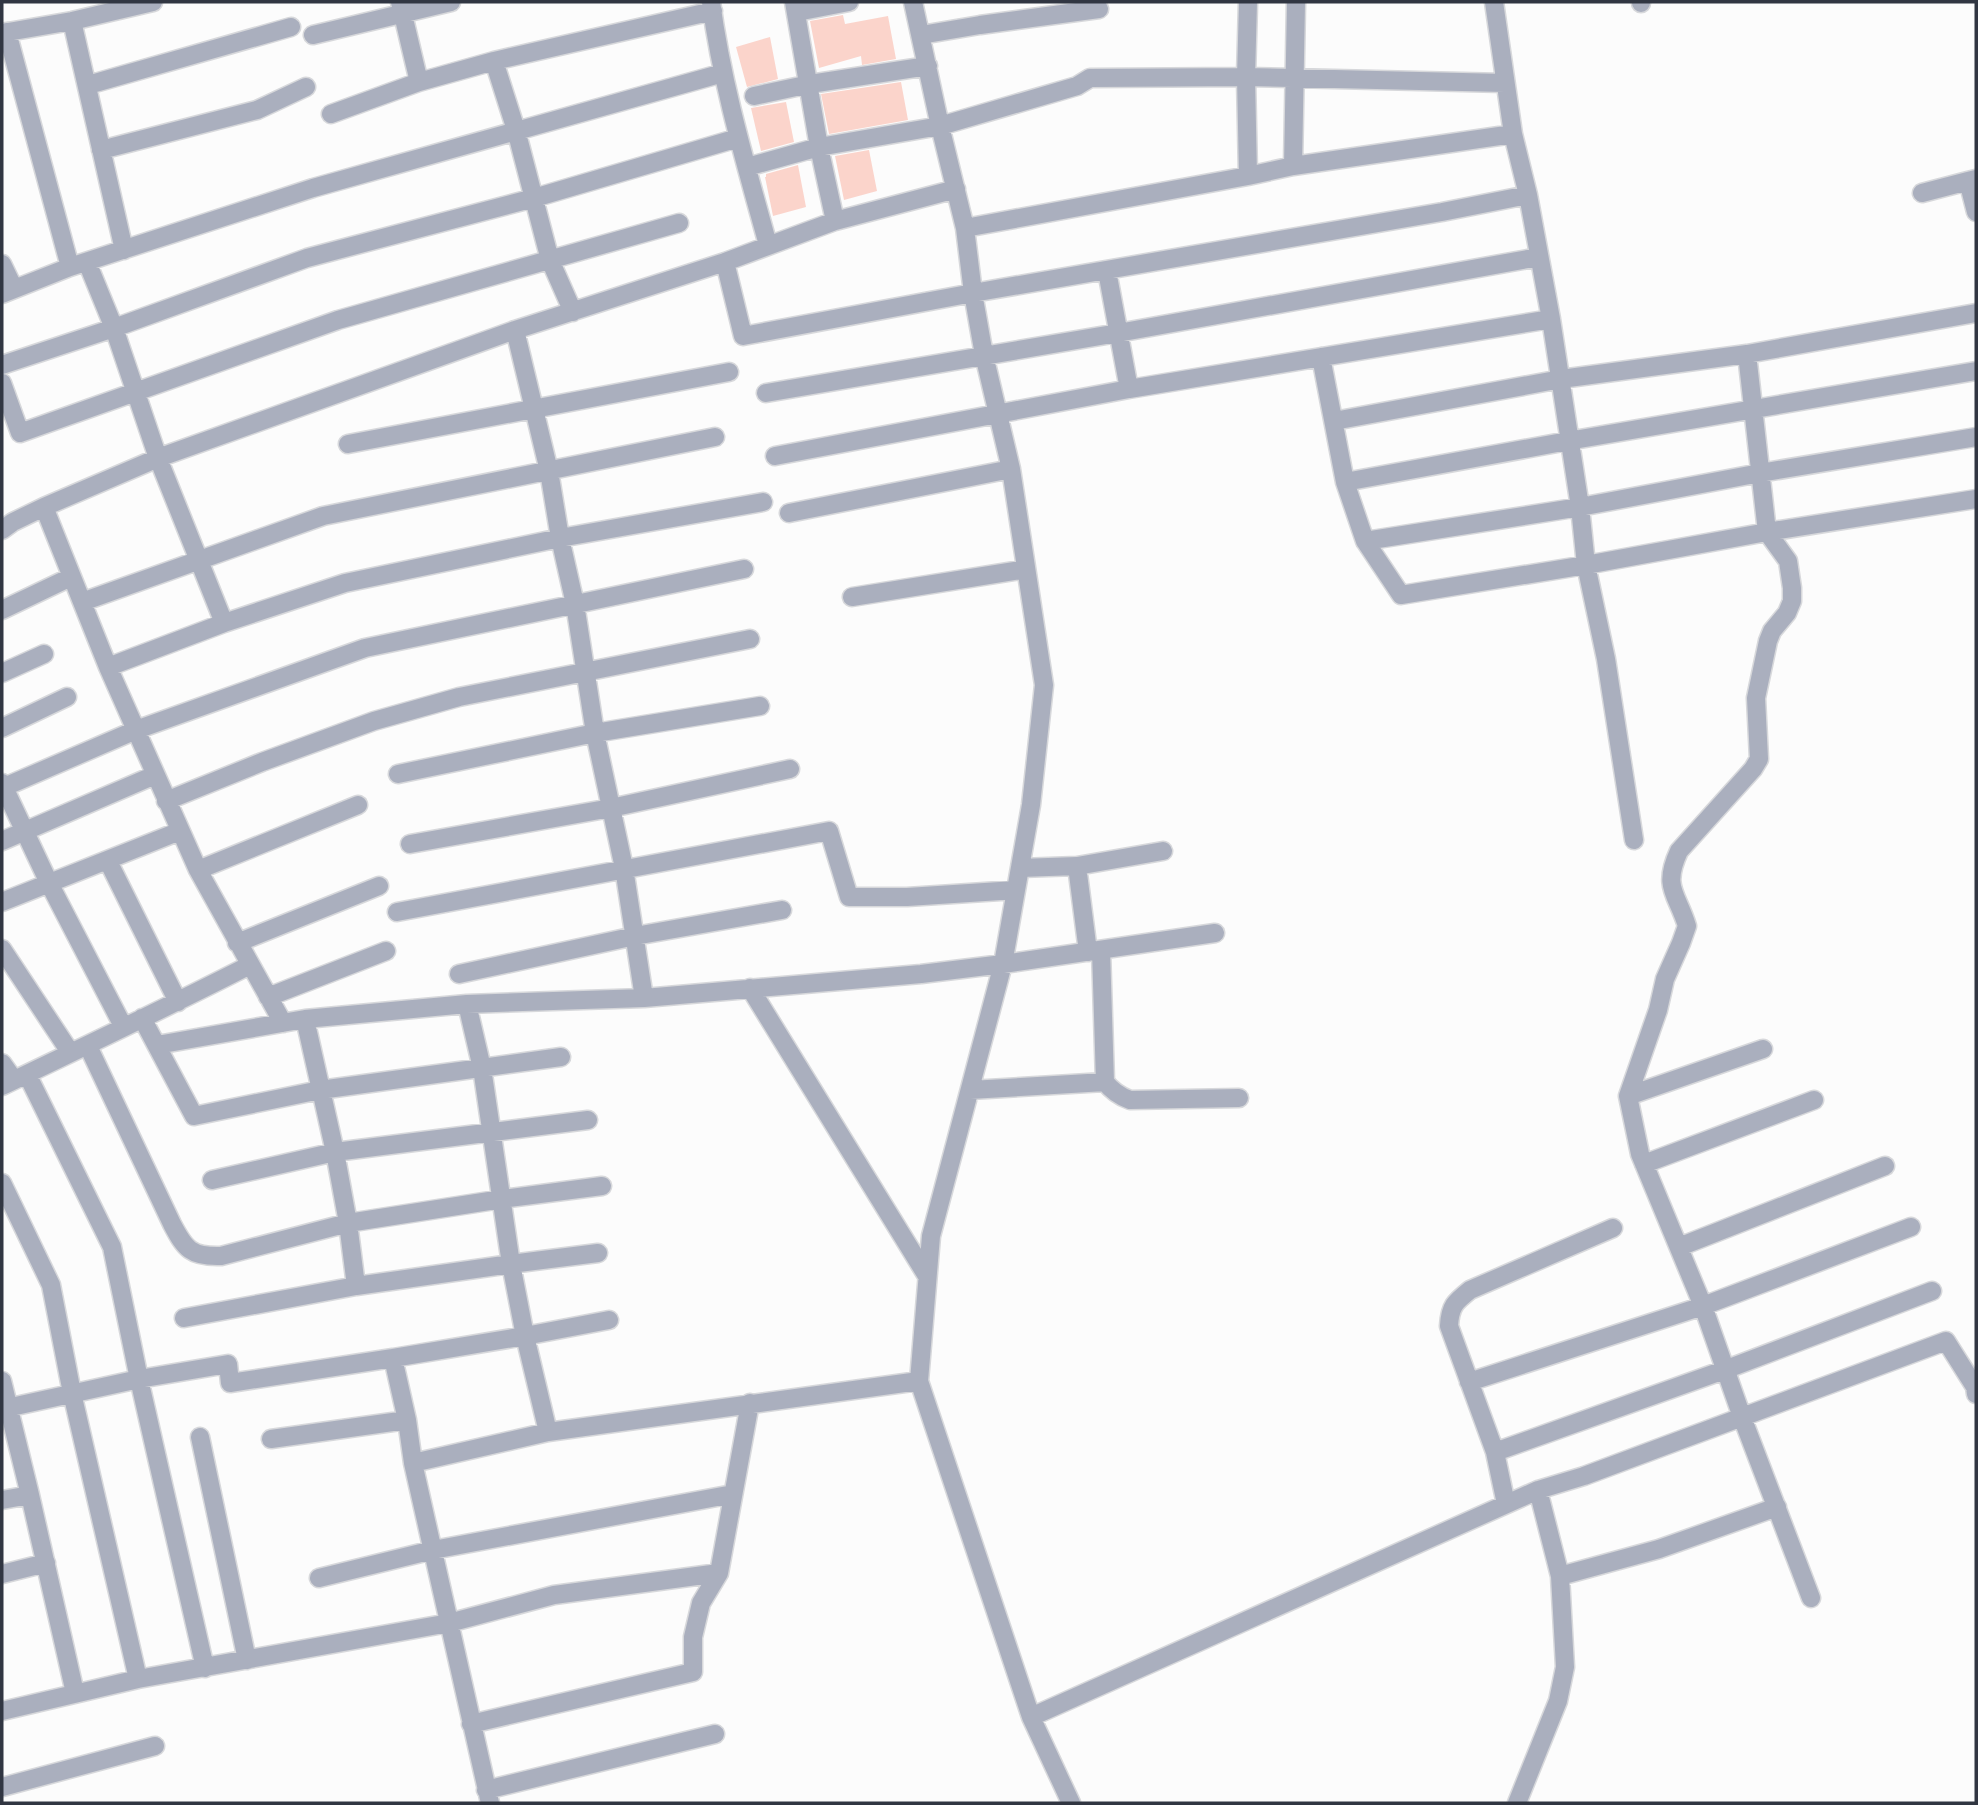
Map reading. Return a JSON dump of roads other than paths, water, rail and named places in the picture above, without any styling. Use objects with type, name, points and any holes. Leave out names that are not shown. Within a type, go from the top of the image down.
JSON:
[{"type":"street","points":[[153,2],[72,21],[4,33],[79,264],[114,328],[158,458],[224,624]]},
{"type":"street","points":[[313,35],[401,7],[451,2]]},
{"type":"street","points":[[835,221],[819,147],[795,7],[849,2]]},
{"type":"street","points":[[914,2],[965,228],[984,355],[1011,469],[1044,685],[1031,805],[1003,964],[931,1236],[919,1381],[1031,1717],[1071,1803]]},
{"type":"street","points":[[1248,2],[1248,176]]},
{"type":"street","points":[[1293,166],[1296,2]]},
{"type":"street","points":[[1494,2],[1513,134],[1528,195],[1551,319],[1580,507],[1586,565],[1606,659],[1634,840]]},
{"type":"street","points":[[331,114],[419,82],[712,6],[723,73],[738,138],[768,245]]},
{"type":"street","points":[[401,7],[419,82]]},
{"type":"street","points":[[921,35],[980,24],[1099,9]]},
{"type":"street","points":[[72,21],[124,250]]},
{"type":"street","points":[[88,85],[291,27]]},
{"type":"street","points":[[494,61],[516,130],[550,260],[573,312]]},
{"type":"street","points":[[754,96],[810,84],[928,66]]},
{"type":"street","points":[[2,264],[8,292],[79,264],[313,188],[723,73]]},
{"type":"street","points":[[747,167],[819,147],[940,126],[1077,86],[1090,78],[1505,83]]},
{"type":"street","points":[[102,150],[257,110],[306,86]]},
{"type":"street","points":[[965,228],[1293,166],[1513,134]]},
{"type":"street","points":[[2,365],[114,328],[307,258],[534,198],[738,138]]},
{"type":"street","points":[[1922,193],[1972,180],[1976,212]]},
{"type":"street","points":[[2,530],[44,507],[158,458],[515,330],[724,262],[835,221],[956,189]]},
{"type":"street","points":[[724,262],[743,336],[1528,195]]},
{"type":"street","points":[[2,383],[20,433],[338,320],[679,223]]},
{"type":"street","points":[[766,393],[1539,257]]},
{"type":"street","points":[[1107,271],[1129,389]]},
{"type":"street","points":[[1334,421],[1561,379],[1747,354],[1976,313]]},
{"type":"street","points":[[775,456],[1129,389],[1551,319]]},
{"type":"street","points":[[515,330],[549,471],[575,604],[595,733],[624,868],[644,998]]},
{"type":"street","points":[[1747,354],[1768,532],[1788,561],[1792,601],[1768,641],[1756,698],[1759,759],[1679,851],[1672,868],[1671,885],[1687,926],[1665,979],[1658,1010],[1628,1096],[1640,1154],[1703,1306],[1811,1598]]},
{"type":"street","points":[[1321,358],[1345,482],[1365,541],[1401,595],[1976,499]]},
{"type":"street","points":[[1345,482],[1976,371]]},
{"type":"street","points":[[348,444],[729,372]]},
{"type":"street","points":[[1365,541],[1580,507],[1976,436]]},
{"type":"street","points":[[82,603],[323,516],[715,437]]},
{"type":"street","points":[[789,513],[1011,469]]},
{"type":"street","points":[[108,667],[345,583],[560,538],[764,502]]},
{"type":"street","points":[[44,507],[108,667],[166,801],[198,870],[283,1023]]},
{"type":"street","points":[[123,1026],[2,786],[136,730],[365,648],[744,569]]},
{"type":"street","points":[[852,597],[1027,569]]},
{"type":"street","points":[[2,610],[71,577]]},
{"type":"street","points":[[166,801],[374,721],[459,697],[750,639]]},
{"type":"street","points":[[2,673],[44,654]]},
{"type":"street","points":[[2,728],[67,698]]},
{"type":"street","points":[[398,774],[595,733],[760,706]]},
{"type":"street","points":[[410,844],[611,808],[790,769]]},
{"type":"street","points":[[2,841],[155,775]]},
{"type":"street","points":[[198,870],[358,805]]},
{"type":"street","points":[[2,902],[180,831]]},
{"type":"street","points":[[397,912],[829,831],[849,897],[907,897],[1016,890]]},
{"type":"street","points":[[1020,868],[1077,866],[1163,851]]},
{"type":"street","points":[[108,861],[178,1002]]},
{"type":"street","points":[[1077,866],[1095,951],[1105,1082],[1120,1096],[1130,1100],[1239,1098]]},
{"type":"street","points":[[237,943],[379,886]]},
{"type":"street","points":[[459,974],[635,936],[782,910]]},
{"type":"street","points":[[157,1045],[305,1019],[467,1004],[644,998],[921,974],[1214,933]]},
{"type":"street","points":[[2,949],[79,1049],[182,1243],[192,1253],[206,1257],[220,1256],[348,1223],[602,1186]]},
{"type":"street","points":[[268,997],[387,951]]},
{"type":"street","points":[[14,1080],[250,965]]},
{"type":"street","points":[[751,988],[927,1276]]},
{"type":"street","points":[[467,1004],[482,1068],[511,1264],[548,1432]]},
{"type":"street","points":[[142,1018],[194,1116],[320,1090],[561,1056]]},
{"type":"street","points":[[305,1019],[335,1152],[356,1286]]},
{"type":"street","points":[[1628,1096],[1763,1049]]},
{"type":"street","points":[[2,1063],[112,1247],[139,1379],[205,1668]]},
{"type":"street","points":[[970,1090],[1105,1082]]},
{"type":"street","points":[[1644,1164],[1814,1100]]},
{"type":"street","points":[[212,1180],[335,1152],[588,1120]]},
{"type":"street","points":[[1679,1247],[1885,1166]]},
{"type":"street","points":[[2,1183],[51,1285],[72,1393],[138,1679]]},
{"type":"street","points":[[1469,1382],[1703,1306],[1911,1227]]},
{"type":"street","points":[[1506,1504],[1495,1452],[1448,1326],[1450,1311],[1457,1300],[1470,1290],[1613,1228]]},
{"type":"street","points":[[184,1318],[356,1286],[598,1253]]},
{"type":"street","points":[[1495,1452],[1727,1369],[1932,1291]]},
{"type":"street","points":[[5,1408],[139,1379],[228,1364],[230,1383],[609,1320]]},
{"type":"street","points":[[1031,1717],[1538,1490],[1584,1476],[1946,1340],[1975,1387],[1976,1394]]},
{"type":"street","points":[[393,1358],[407,1420],[413,1463],[488,1797],[715,1734]]},
{"type":"street","points":[[2,1381],[5,1408],[30,1495],[75,1693]]},
{"type":"street","points":[[413,1463],[548,1432],[919,1381]]},
{"type":"street","points":[[471,1724],[693,1672],[693,1637],[701,1603],[719,1573],[750,1403]]},
{"type":"street","points":[[271,1439],[407,1420]]},
{"type":"street","points":[[200,1437],[247,1660]]},
{"type":"street","points":[[1517,1803],[1558,1701],[1565,1667],[1560,1576],[1538,1490]]},
{"type":"street","points":[[319,1578],[433,1550],[733,1494]]},
{"type":"street","points":[[2,1500],[30,1495]]},
{"type":"street","points":[[1560,1576],[1659,1549],[1777,1507]]},
{"type":"street","points":[[2,1574],[46,1563]]},
{"type":"street","points":[[2,1711],[138,1679],[449,1623],[554,1595],[719,1573]]},
{"type":"street","points":[[2,1787],[155,1746]]}]
